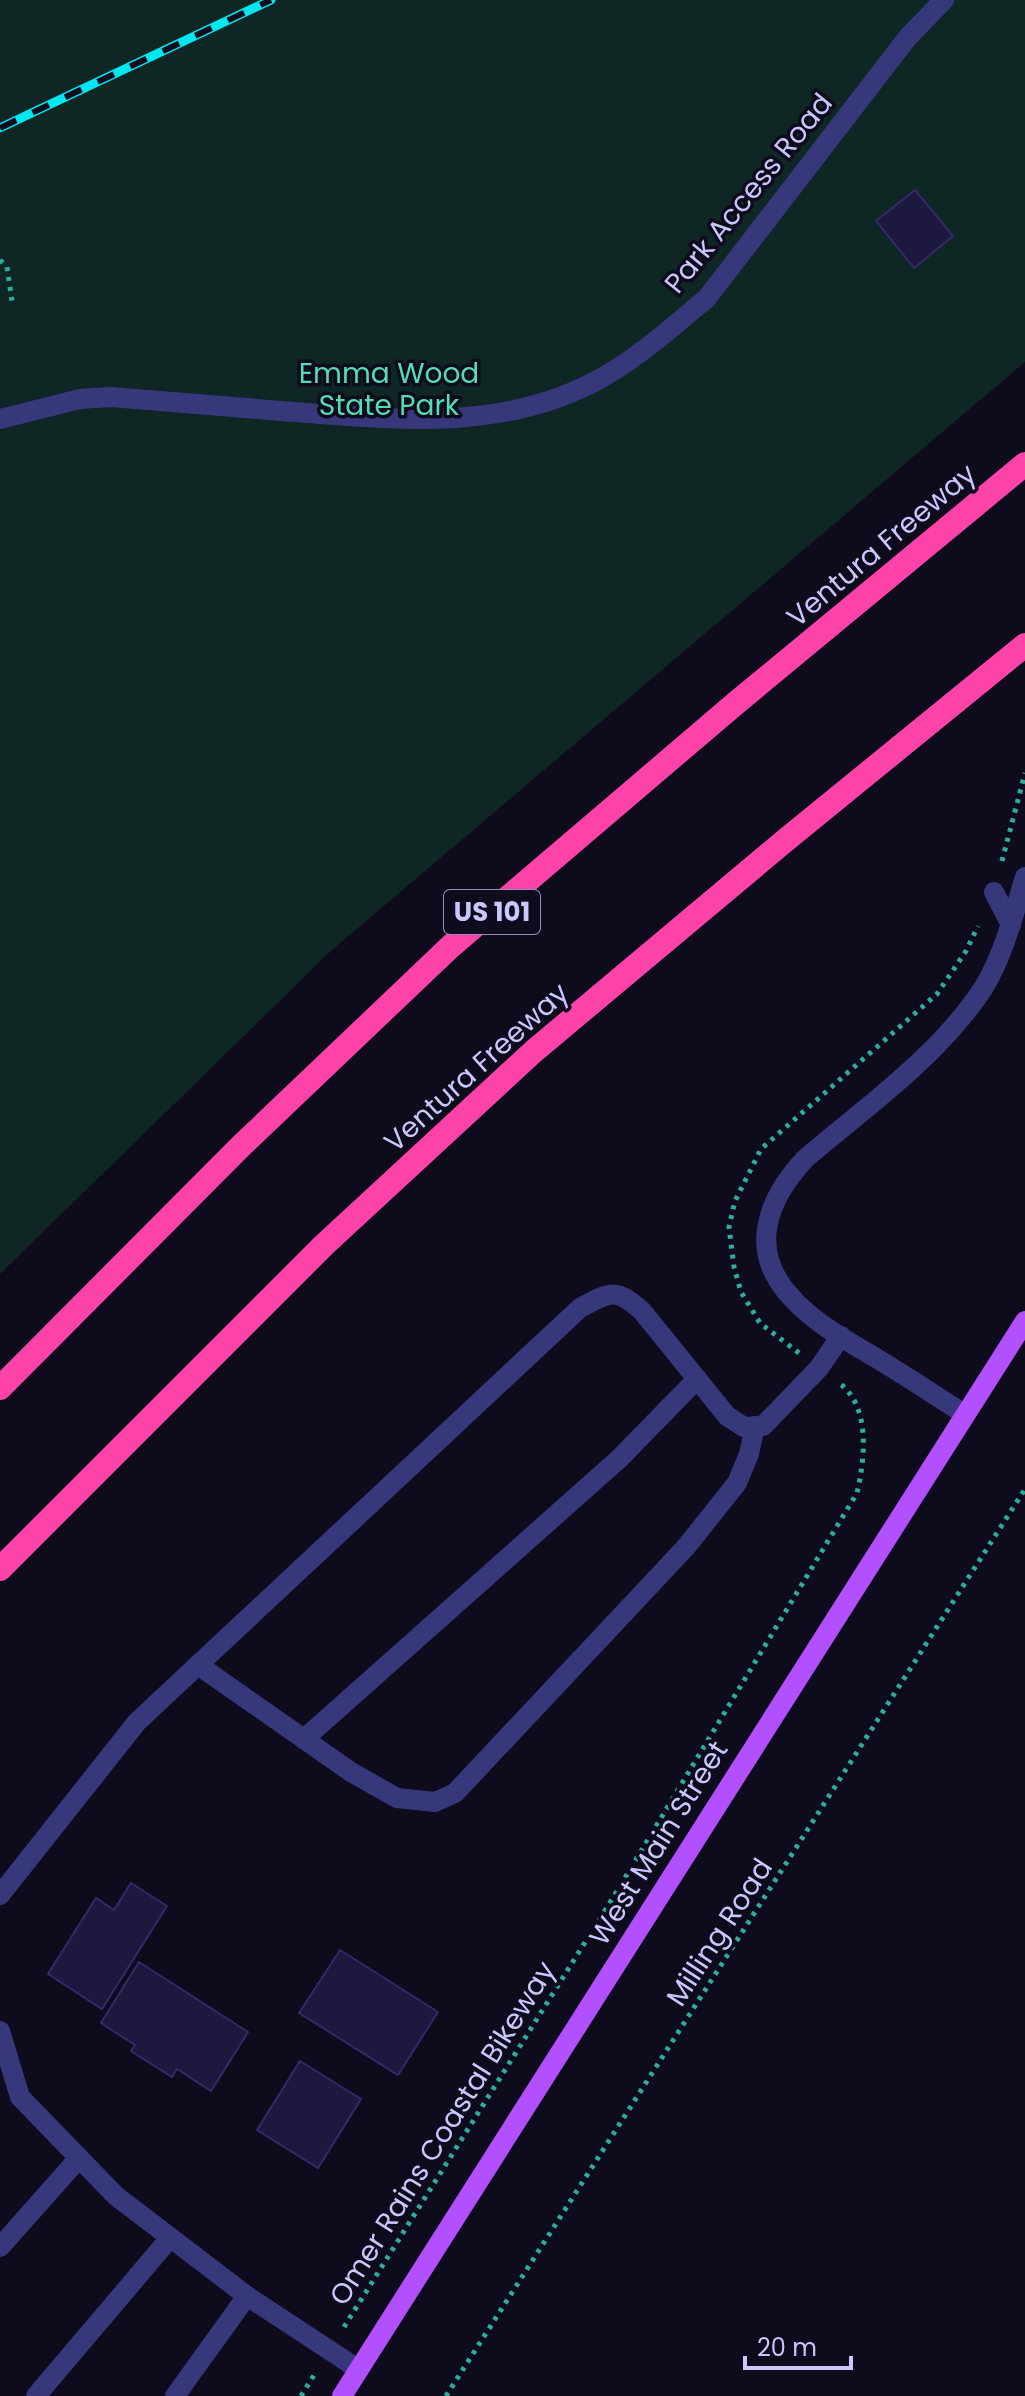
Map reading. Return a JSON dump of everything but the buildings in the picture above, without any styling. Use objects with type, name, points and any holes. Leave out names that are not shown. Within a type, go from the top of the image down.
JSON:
[{"type":"highway","name":"Ventura Freeway","points":[[0,1388],[241,1146],[450,947],[736,703],[1021,468]]},
{"type":"highway","name":"Ventura Freeway","points":[[0,1569],[324,1245],[534,1051],[1025,645]]},
{"type":"main road","name":"West Main Street","points":[[342,2396],[1025,1321]]},
{"type":"lane","name":"Park Access Road","points":[[0,419],[80,399],[111,397],[435,421],[492,415],[553,399],[604,376],[707,298],[908,37],[944,0]]},
{"type":"lane","points":[[964,1414],[841,1336],[793,1300],[781,1285],[768,1247],[769,1212],[789,1176],[806,1158],[948,1035],[985,985],[1011,925],[1025,877]]},
{"type":"lane","points":[[994,892],[1011,925]]},
{"type":"lane","points":[[0,1895],[137,1722],[580,1308],[607,1294],[625,1296],[642,1311],[727,1416],[744,1427],[763,1426],[819,1368],[841,1336]]},
{"type":"lane","points":[[304,1739],[620,1458],[697,1379]]},
{"type":"lane","points":[[198,1665],[351,1772],[397,1798],[435,1802],[455,1793],[686,1547],[737,1483],[749,1454],[755,1426]]},
{"type":"lane","points":[[0,2031],[6,2078],[20,2097],[116,2196],[247,2296],[358,2369]]},
{"type":"lane","points":[[0,2247],[79,2158]]},
{"type":"lane","points":[[36,2396],[170,2238]]},
{"type":"lane","points":[[175,2396],[247,2296]]},
{"type":"path","points":[[0,260],[7,267],[12,301]]},
{"type":"path","name":"Omer Rains Coastal Bikeway","points":[[301,2396],[606,1910],[857,1493],[863,1470],[863,1426],[851,1391],[760,1323],[741,1292],[729,1227],[735,1201],[761,1149],[937,994],[966,951],[994,892],[1025,773]]},
{"type":"path","name":"Milling Road","points":[[446,2396],[1025,1489]]},
{"type":"green space","name":"Emma Wood State Park","points":[[0,0],[1025,0],[1025,362],[332,950],[0,1274]]},
{"type":"railway","points":[[0,128],[271,0]]}]
